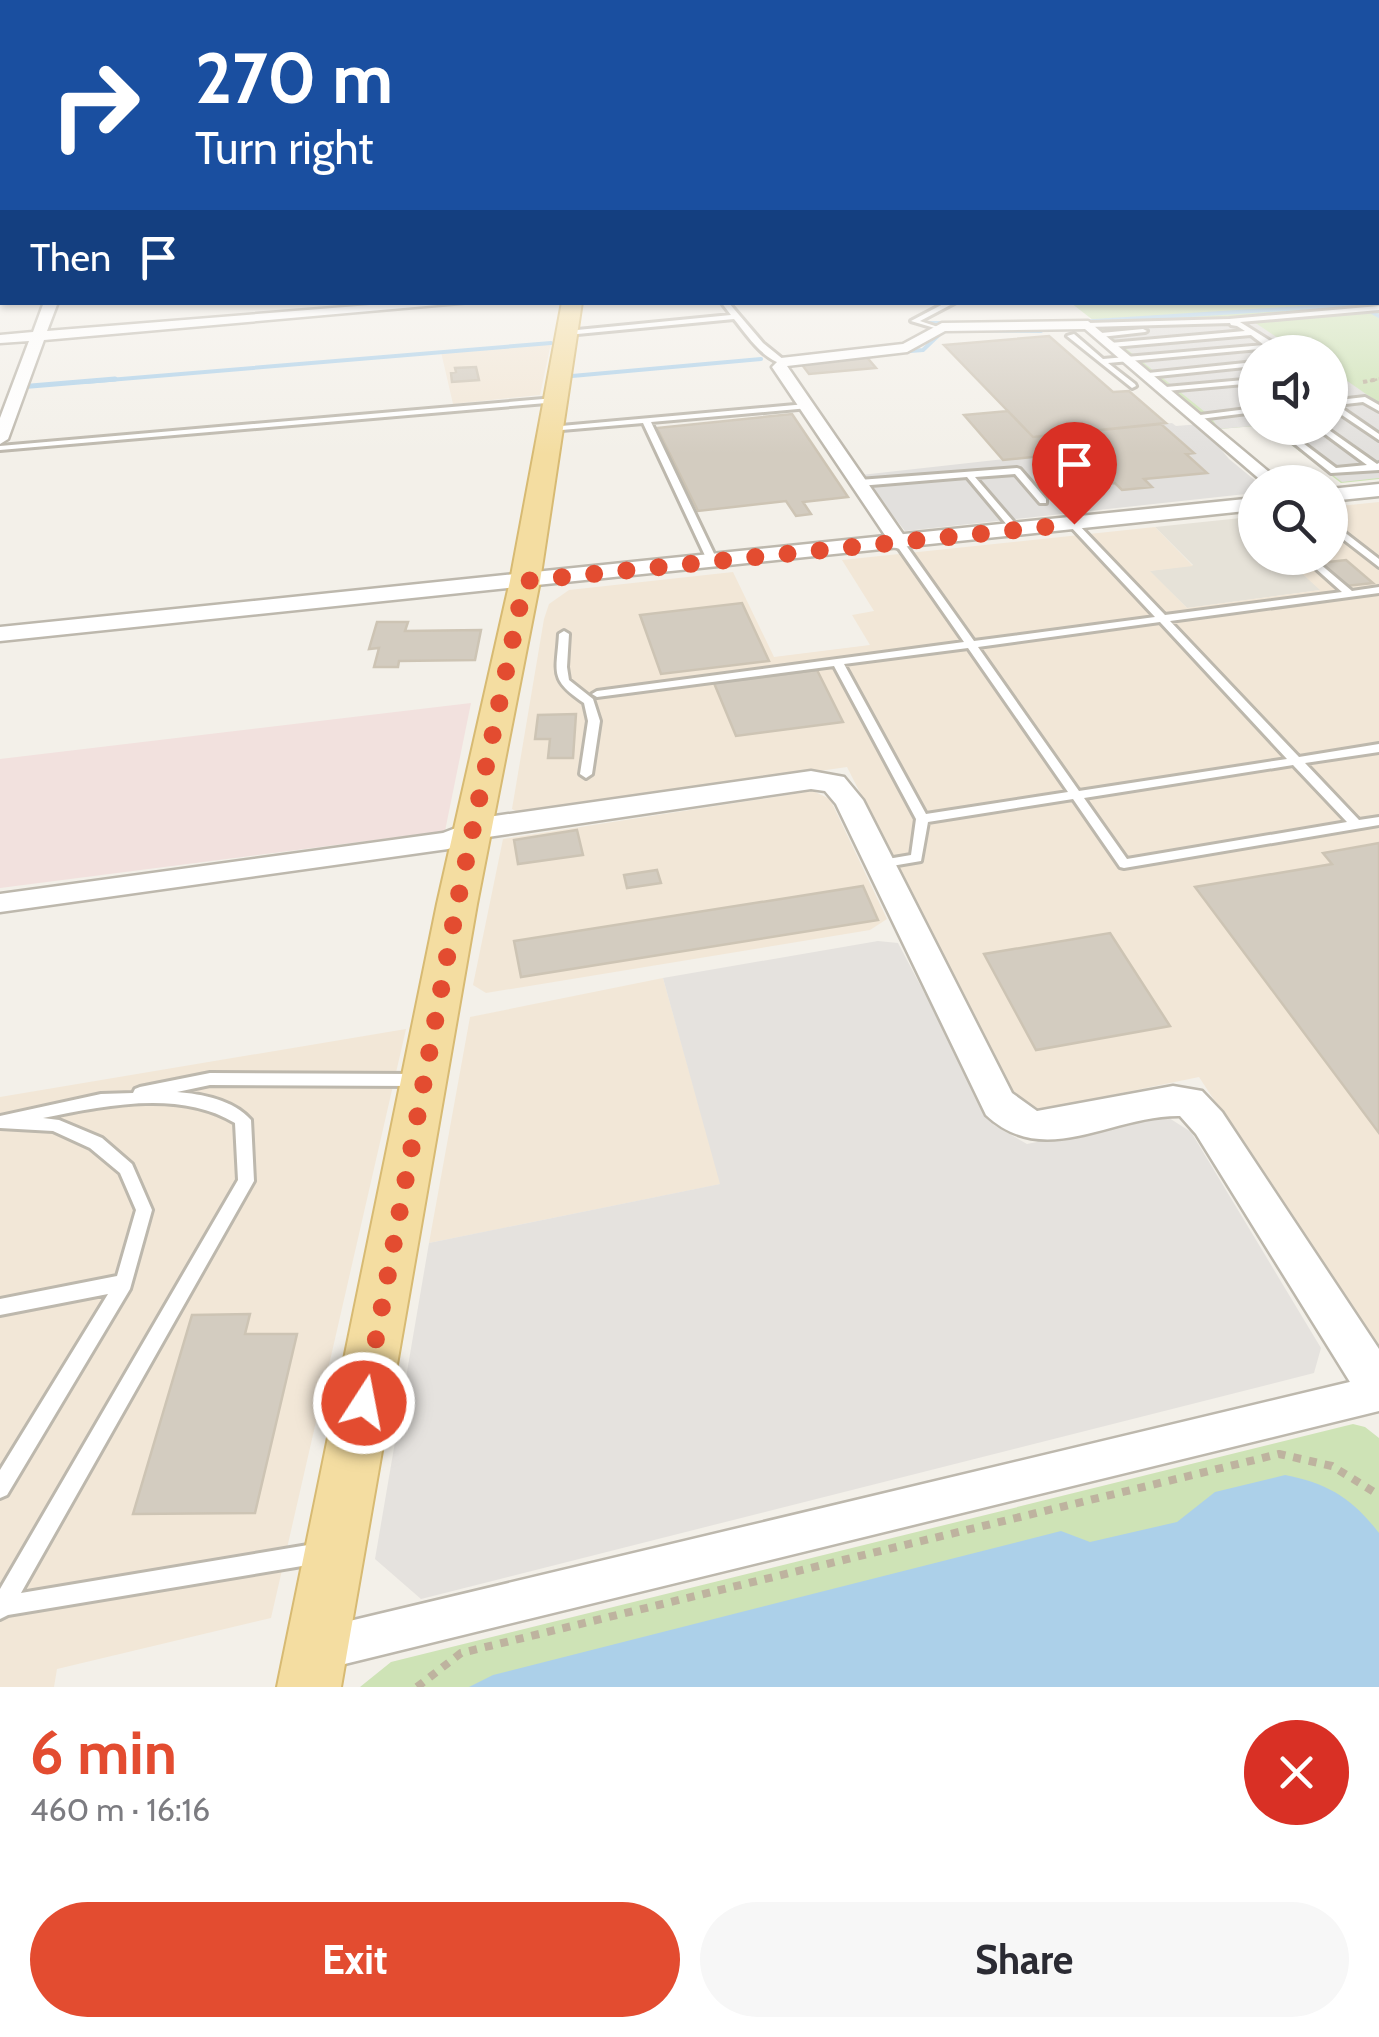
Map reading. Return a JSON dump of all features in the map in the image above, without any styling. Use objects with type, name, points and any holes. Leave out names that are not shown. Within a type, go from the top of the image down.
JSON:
[{"type":"main road","points":[[312,1668],[525,581],[572,305]]},
{"type":"street","points":[[0,439],[49,305]]},
{"type":"street","points":[[0,339],[427,305]]},
{"type":"street","points":[[900,543],[779,367],[781,362],[907,348],[936,328],[1101,335],[1254,465]]},
{"type":"street","points":[[1348,493],[1379,490]]},
{"type":"street","points":[[0,634],[1238,506]]},
{"type":"street","points":[[0,903],[448,841],[474,829],[824,780],[842,788],[999,1104],[1014,1118],[1036,1127],[1173,1101],[1189,1102],[1208,1124],[1379,1390],[312,1668]]},
{"type":"lane","points":[[726,305],[734,317]]},
{"type":"lane","points":[[936,328],[914,321],[947,305]]},
{"type":"lane","points":[[1101,335],[1379,308]]},
{"type":"lane","points":[[567,333],[734,317],[743,320],[770,357],[781,362]]},
{"type":"lane","points":[[1101,335],[1239,324],[1255,335]]},
{"type":"lane","points":[[1184,328],[1236,366]]},
{"type":"lane","points":[[1101,335],[1198,338],[1252,333]]},
{"type":"lane","points":[[1072,336],[1132,386]]},
{"type":"lane","points":[[1102,361],[1238,350]]},
{"type":"lane","points":[[1148,374],[1236,366]]},
{"type":"lane","points":[[1166,390],[1238,382]]},
{"type":"lane","points":[[1348,401],[1365,399],[1379,409]]},
{"type":"lane","points":[[0,448],[555,400]]},
{"type":"lane","points":[[550,429],[806,406]]},
{"type":"lane","points":[[1200,418],[1238,412]]},
{"type":"lane","points":[[1348,416],[1379,438]]},
{"type":"lane","points":[[648,422],[713,562]]},
{"type":"lane","points":[[1301,445],[1334,470],[1378,467]]},
{"type":"lane","points":[[1346,445],[1378,467]]},
{"type":"lane","points":[[859,483],[1017,472],[1043,501]]},
{"type":"lane","points":[[970,476],[1016,530]]},
{"type":"lane","points":[[1074,524],[1356,826]]},
{"type":"lane","points":[[1348,539],[1379,564]]},
{"type":"lane","points":[[900,543],[1124,864],[1379,822]]},
{"type":"lane","points":[[1328,575],[1350,594]]},
{"type":"lane","points":[[596,694],[1379,590]]},
{"type":"lane","points":[[564,634],[560,680],[590,700],[594,720],[586,774]]},
{"type":"lane","points":[[837,662],[922,819],[917,858],[880,864]]},
{"type":"lane","points":[[922,819],[1379,748]]},
{"type":"lane","points":[[0,1121],[210,1078],[425,1080]]},
{"type":"lane","points":[[1,1608],[246,1181],[243,1120],[224,1106],[195,1097],[92,1102]]},
{"type":"lane","points":[[0,1121],[54,1125],[96,1143],[126,1169],[144,1210],[124,1283],[0,1488]]},
{"type":"lane","points":[[0,1307],[124,1283]]},
{"type":"lane","points":[[1,1608],[336,1550]]},
{"type":"path","points":[[417,1687],[462,1653],[1279,1454],[1318,1458],[1344,1470],[1379,1495]]},
{"type":"shaded area","points":[[1254,322],[1274,335],[1238,335],[1238,427],[1219,429],[1210,416],[1103,330]]},
{"type":"shaded area","points":[[551,343],[540,395],[453,404],[441,352]]},
{"type":"shaded area","points":[[1348,381],[1379,403],[1379,478],[1348,481],[1348,465],[1319,465],[1293,445],[1348,445]]},
{"type":"shaded area","points":[[1161,424],[1200,424],[1238,466],[1238,495],[905,531],[861,475],[1031,456],[1062,489],[1115,483],[1123,490],[1151,487],[1144,479],[1206,473],[1186,454],[1192,452]]},
{"type":"shaded area","points":[[1379,502],[1379,1350],[1199,1077],[1040,1110],[1015,1098],[847,767],[521,814],[512,809],[544,619],[549,604],[569,590],[733,572],[774,657],[870,645],[852,615],[874,611],[842,560],[1155,527],[1193,566],[1150,571],[1187,608],[1320,590],[1304,575],[1348,575],[1348,505]]},
{"type":"shaded area","points":[[1238,518],[1238,575],[1304,575],[1321,590],[1187,608],[1149,571],[1193,565],[1155,527]]},
{"type":"shaded area","points":[[471,703],[445,831],[0,888],[0,759]]},
{"type":"shaded area","points":[[813,791],[830,799],[887,919],[870,930],[486,993],[473,985],[503,839]]},
{"type":"shaded area","points":[[878,941],[898,943],[994,1125],[1027,1144],[1166,1116],[1191,1132],[1321,1348],[1314,1373],[421,1599],[375,1559],[429,1243],[720,1184],[663,978]]},
{"type":"shaded area","points":[[663,978],[721,1184],[429,1243],[470,1017]]},
{"type":"shaded area","points":[[406,1029],[271,1618],[57,1669],[54,1687],[0,1687],[0,1097]]},
{"type":"green space","points":[[1074,305],[1379,305],[1220,319],[1098,324]]},
{"type":"green space","points":[[1379,310],[1379,479],[1348,482],[1348,465],[1317,465],[1291,445],[1348,445],[1348,335],[1238,335],[1238,427],[1219,429],[1099,329]]},
{"type":"green space","points":[[1353,1424],[1365,1427],[1379,1438],[1379,1687],[360,1687],[391,1662]]},
{"type":"water","points":[[1285,1475],[1338,1494],[1379,1533],[1379,1687],[469,1687],[493,1675],[1061,1531],[1090,1542],[1177,1522],[1215,1492]]},
{"type":"building","points":[[1049,336],[1113,392],[1129,391],[1166,423],[1033,437],[944,345]]},
{"type":"building","points":[[865,355],[876,368],[809,374],[800,362]]},
{"type":"building","points":[[476,367],[479,380],[452,382],[455,368]]},
{"type":"building","points":[[1008,411],[1033,437],[1161,424],[1194,453],[1186,454],[1207,473],[1144,479],[1152,487],[1122,490],[1115,483],[1061,489],[1045,471],[1064,469],[1051,455],[1003,460],[964,415]]},
{"type":"building","points":[[792,414],[848,497],[803,502],[811,514],[796,516],[786,501],[698,511],[657,428]]},
{"type":"building","points":[[1348,562],[1373,583],[1346,586],[1334,575],[1348,575]]},
{"type":"building","points":[[742,603],[769,661],[661,674],[640,615]]},
{"type":"building","points":[[377,622],[408,622],[405,631],[481,630],[475,660],[399,661],[398,667],[374,667],[379,648],[369,649]]},
{"type":"building","points":[[817,670],[843,722],[736,736],[714,683]]},
{"type":"building","points":[[576,714],[573,758],[548,758],[550,739],[535,739],[538,715]]},
{"type":"building","points":[[577,830],[583,855],[518,864],[514,840]]},
{"type":"building","points":[[1379,843],[1379,1133],[1195,887],[1332,864],[1323,853]]},
{"type":"building","points":[[657,870],[661,883],[627,888],[624,875]]},
{"type":"building","points":[[863,886],[878,920],[521,977],[514,941]]},
{"type":"building","points":[[1110,933],[1170,1026],[1036,1050],[984,954]]},
{"type":"building","points":[[250,1314],[245,1334],[297,1334],[255,1513],[133,1514],[192,1315]]},
{"type":"waterway","points":[[1079,322],[1347,305]]},
{"type":"waterway","points":[[1361,306],[1379,316]]},
{"type":"waterway","points":[[930,323],[950,323]]},
{"type":"waterway","points":[[898,352],[923,350],[944,330],[1041,331]]},
{"type":"waterway","points":[[85,382],[551,343]]},
{"type":"waterway","points":[[572,376],[761,359]]},
{"type":"waterway","points":[[19,387],[115,379]]},
{"type":"route","points":[[364,1403],[457,904],[525,581],[1074,524]]}]
